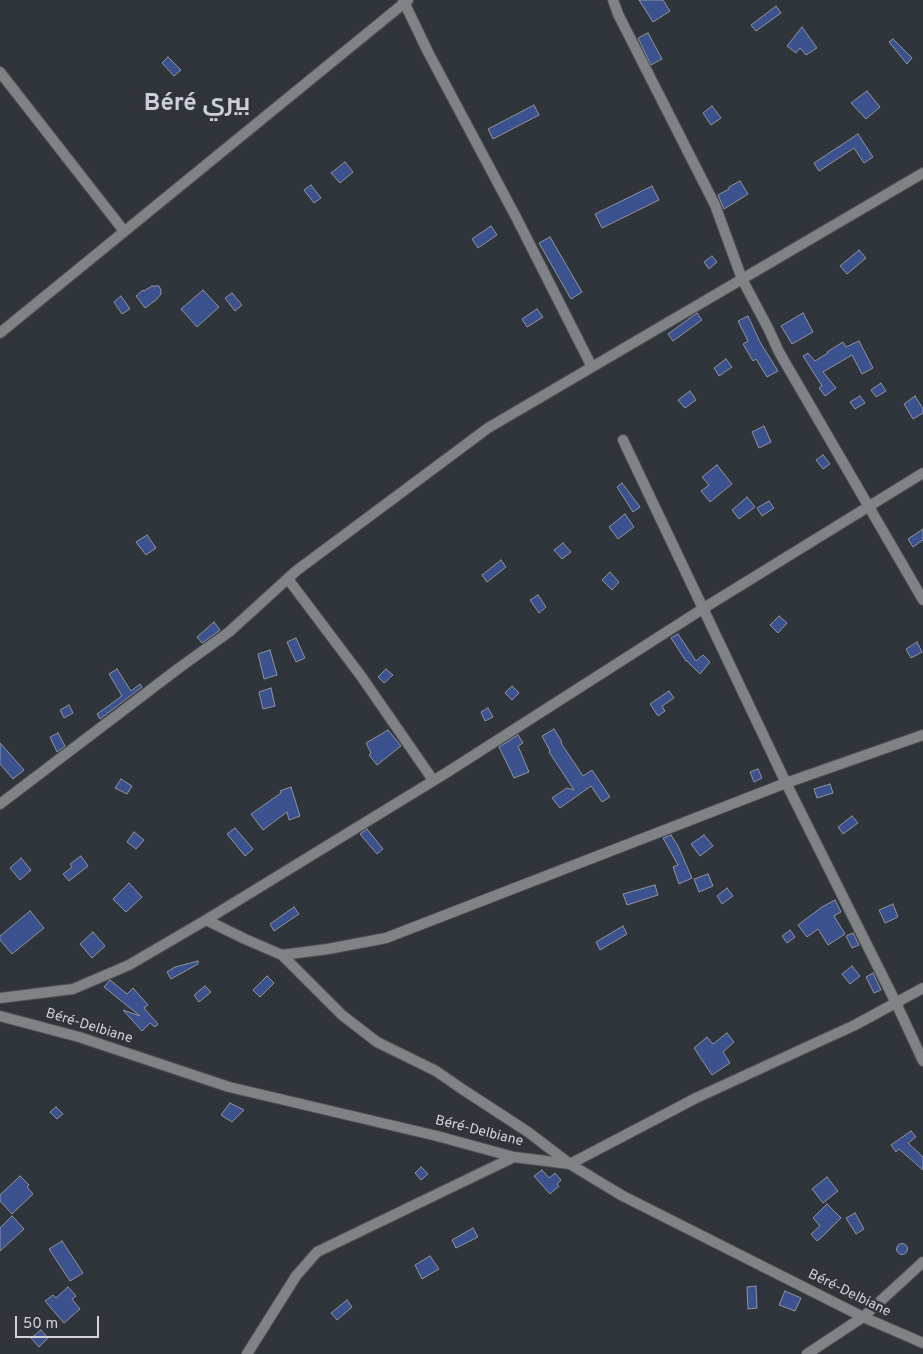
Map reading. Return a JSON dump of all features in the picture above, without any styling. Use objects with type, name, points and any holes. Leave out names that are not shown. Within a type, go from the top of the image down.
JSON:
[{"type":"street","points":[[613,0],[618,14],[715,205],[742,279],[779,352],[923,600]]},
{"type":"street","points":[[0,333],[405,1],[428,52],[522,228],[592,367]]},
{"type":"street","points":[[0,72],[124,231]]},
{"type":"street","points":[[2,798],[230,632],[296,571],[488,428],[923,173]]},
{"type":"street","points":[[623,440],[786,783],[923,1061]]},
{"type":"street","points":[[0,998],[73,989],[129,965],[206,920],[433,780],[704,608],[923,473]]},
{"type":"street","points":[[288,579],[361,676],[433,780]]},
{"type":"street","points":[[282,954],[328,949],[386,938],[786,783],[923,735]]},
{"type":"street","points":[[206,920],[245,940],[282,954],[342,1015],[377,1042],[436,1071],[528,1132],[570,1164],[696,1098],[855,1026],[923,988]]},
{"type":"street","name":"Béré-Delbiane","points":[[0,1016],[79,1037],[229,1088],[437,1136],[514,1157],[570,1164],[621,1195],[863,1317],[923,1343]]},
{"type":"street","points":[[247,1354],[296,1276],[317,1252],[514,1157]]},
{"type":"street","points":[[807,1354],[863,1317],[923,1262]]},
{"type":"building","points":[[639,0],[663,0],[670,11],[653,22]]},
{"type":"building","points":[[776,6],[781,13],[756,31],[751,25]]},
{"type":"building","points":[[802,27],[817,48],[806,55],[800,48],[796,53],[787,46]]},
{"type":"building","points":[[648,33],[662,59],[651,65],[638,38]]},
{"type":"building","points":[[893,39],[912,58],[907,64],[889,42]]},
{"type":"building","points":[[168,57],[181,70],[174,76],[162,63]]},
{"type":"building","points":[[867,91],[880,107],[866,119],[851,103]]},
{"type":"building","points":[[534,105],[539,115],[493,139],[488,129]]},
{"type":"building","points":[[712,106],[721,118],[711,125],[703,113]]},
{"type":"building","points":[[858,134],[873,157],[864,163],[854,148],[819,171],[814,163]]},
{"type":"building","points":[[345,162],[353,172],[340,183],[331,173]]},
{"type":"building","points":[[740,181],[748,194],[724,209],[718,195]]},
{"type":"building","points":[[311,185],[321,198],[314,203],[304,190]]},
{"type":"building","points":[[652,186],[659,200],[602,228],[595,214]]},
{"type":"building","points":[[491,226],[497,235],[478,248],[472,239]]},
{"type":"building","points":[[550,237],[582,292],[571,299],[539,243]]},
{"type":"building","points":[[859,250],[866,258],[847,274],[840,266]]},
{"type":"building","points":[[712,256],[717,262],[709,269],[704,262]]},
{"type":"building","points":[[152,286],[159,286],[161,294],[145,308],[136,296]]},
{"type":"building","points":[[203,290],[219,307],[197,327],[181,309]]},
{"type":"building","points":[[232,293],[242,305],[235,311],[225,298]]},
{"type":"building","points":[[121,296],[130,309],[122,314],[114,302]]},
{"type":"building","points":[[537,309],[543,317],[527,327],[522,319]]},
{"type":"building","points":[[697,313],[702,320],[673,341],[668,334]]},
{"type":"building","points":[[803,313],[813,332],[792,344],[781,326]]},
{"type":"building","points":[[748,316],[760,342],[778,371],[767,377],[756,359],[753,361],[743,344],[748,341],[738,321]]},
{"type":"building","points":[[859,341],[873,368],[862,374],[852,355],[823,372],[836,388],[825,396],[819,388],[822,386],[803,356],[808,353],[815,361],[843,342],[846,347]]},
{"type":"building","points":[[726,359],[732,367],[719,376],[714,368]]},
{"type":"building","points":[[881,383],[886,391],[876,397],[871,390]]},
{"type":"building","points":[[690,391],[696,400],[685,408],[678,400]]},
{"type":"building","points":[[860,396],[865,403],[855,409],[850,402]]},
{"type":"building","points":[[915,396],[923,409],[923,413],[913,419],[904,404]]},
{"type":"building","points":[[764,426],[771,442],[759,448],[752,432]]},
{"type":"building","points":[[823,455],[830,464],[823,469],[816,460]]},
{"type":"building","points":[[717,465],[732,484],[710,502],[701,491],[709,485],[702,477]]},
{"type":"building","points":[[622,483],[640,507],[633,512],[617,487]]},
{"type":"building","points":[[747,497],[755,507],[739,519],[732,510]]},
{"type":"building","points":[[769,501],[774,508],[762,516],[757,508]]},
{"type":"building","points":[[625,514],[634,527],[618,539],[609,527]]},
{"type":"building","points":[[923,529],[923,540],[913,547],[908,539]]},
{"type":"building","points":[[147,535],[156,548],[146,555],[136,542]]},
{"type":"building","points":[[563,543],[571,552],[562,559],[554,550]]},
{"type":"building","points":[[501,560],[506,567],[487,582],[482,575]]},
{"type":"building","points":[[610,572],[619,582],[612,590],[602,580]]},
{"type":"building","points":[[538,595],[546,607],[539,613],[530,600]]},
{"type":"building","points":[[779,616],[787,623],[778,633],[770,625]]},
{"type":"building","points":[[214,622],[220,630],[202,643],[197,637]]},
{"type":"building","points":[[678,634],[696,661],[703,655],[710,662],[700,674],[686,661],[671,638]]},
{"type":"building","points":[[296,638],[305,658],[296,662],[287,642]]},
{"type":"building","points":[[917,642],[922,652],[911,658],[906,649]]},
{"type":"building","points":[[270,650],[277,675],[264,679],[258,654]]},
{"type":"building","points":[[117,669],[131,691],[140,684],[142,687],[100,719],[97,714],[122,696],[109,674]]},
{"type":"building","points":[[386,669],[393,675],[384,683],[378,677]]},
{"type":"building","points":[[512,686],[519,693],[512,700],[505,693]]},
{"type":"building","points":[[271,688],[275,706],[263,709],[259,692]]},
{"type":"building","points":[[669,691],[674,698],[662,706],[665,711],[658,716],[650,704]]},
{"type":"building","points":[[69,705],[73,713],[64,718],[60,710]]},
{"type":"building","points":[[488,708],[493,717],[485,721],[481,712]]},
{"type":"building","points":[[554,729],[583,776],[592,770],[610,797],[602,802],[591,786],[560,808],[552,798],[567,788],[574,790],[549,752],[542,736]]},
{"type":"building","points":[[388,730],[401,746],[377,765],[369,755],[371,753],[366,743]]},
{"type":"building","points":[[58,733],[65,746],[57,752],[50,737]]},
{"type":"building","points":[[518,735],[523,743],[518,746],[529,772],[514,778],[499,747]]},
{"type":"building","points":[[0,743],[24,770],[13,779],[0,764]]},
{"type":"building","points":[[758,769],[762,778],[754,782],[750,772]]},
{"type":"building","points":[[121,779],[132,786],[127,794],[115,788]]},
{"type":"building","points":[[830,784],[833,793],[817,798],[814,789]]},
{"type":"building","points":[[291,787],[300,816],[289,820],[287,812],[263,830],[251,814],[281,793],[280,791]]},
{"type":"building","points":[[852,816],[858,823],[843,834],[838,827]]},
{"type":"building","points":[[235,828],[253,849],[245,856],[227,834]]},
{"type":"building","points":[[367,829],[383,849],[377,854],[360,834]]},
{"type":"building","points":[[134,832],[144,840],[136,849],[127,842]]},
{"type":"building","points":[[671,835],[692,878],[679,884],[673,867],[678,865],[663,838]]},
{"type":"building","points":[[704,835],[713,846],[700,856],[691,844]]},
{"type":"building","points":[[81,856],[88,866],[69,881],[63,874],[72,867],[70,864]]},
{"type":"building","points":[[21,858],[31,870],[20,880],[10,868]]},
{"type":"building","points":[[708,874],[713,886],[699,892],[694,879]]},
{"type":"building","points":[[129,883],[142,897],[126,912],[113,899]]},
{"type":"building","points":[[655,885],[658,895],[627,905],[623,894]]},
{"type":"building","points":[[727,888],[733,896],[722,904],[717,896]]},
{"type":"building","points":[[835,900],[841,912],[834,916],[845,934],[828,945],[818,929],[807,937],[798,925]]},
{"type":"building","points":[[893,904],[898,917],[885,923],[879,910]]},
{"type":"building","points":[[294,907],[299,914],[274,931],[270,924]]},
{"type":"building","points":[[30,911],[44,928],[12,954],[0,940],[0,936]]},
{"type":"building","points":[[623,926],[627,934],[600,950],[596,942]]},
{"type":"building","points":[[790,930],[795,937],[787,943],[782,936]]},
{"type":"building","points":[[93,932],[105,946],[92,958],[80,944]]},
{"type":"building","points":[[853,933],[859,945],[852,948],[846,936]]},
{"type":"building","points":[[198,961],[198,964],[171,979],[167,972],[175,967]]},
{"type":"building","points":[[852,966],[860,976],[850,984],[842,974]]},
{"type":"building","points":[[873,973],[881,990],[874,993],[866,977]]},
{"type":"building","points":[[267,976],[274,983],[260,997],[253,990]]},
{"type":"building","points":[[110,980],[127,994],[133,988],[148,1005],[144,1008],[158,1024],[155,1027],[150,1023],[142,1031],[123,1010],[140,1016],[104,987]]},
{"type":"building","points":[[205,986],[211,992],[199,1002],[194,995]]},
{"type":"building","points":[[727,1033],[734,1042],[723,1052],[730,1063],[712,1075],[694,1048],[707,1037],[713,1044]]},
{"type":"building","points":[[230,1103],[244,1110],[232,1122],[221,1115]]},
{"type":"building","points":[[56,1107],[63,1114],[57,1119],[50,1112]]},
{"type":"building","points":[[911,1131],[916,1137],[908,1143],[923,1157],[923,1170],[899,1149],[896,1152],[891,1145]]},
{"type":"building","points":[[421,1167],[428,1174],[421,1180],[415,1173]]},
{"type":"building","points":[[542,1170],[549,1178],[555,1173],[561,1180],[557,1184],[559,1186],[550,1194],[534,1176]]},
{"type":"building","points":[[20,1176],[29,1185],[27,1187],[33,1194],[12,1214],[0,1201],[0,1195]]},
{"type":"building","points":[[827,1177],[838,1191],[823,1203],[812,1189]]},
{"type":"building","points":[[827,1204],[841,1218],[817,1241],[811,1234],[820,1226],[813,1218]]},
{"type":"building","points":[[855,1213],[864,1229],[856,1234],[846,1218]]},
{"type":"building","points":[[12,1216],[24,1229],[0,1251],[0,1228]]},
{"type":"building","points":[[473,1228],[478,1237],[456,1248],[452,1240]]},
{"type":"building","points":[[62,1241],[83,1273],[70,1281],[49,1249]]},
{"type":"building","points":[[902,1243],[908,1249],[902,1255],[896,1249]]},
{"type":"building","points":[[430,1256],[439,1269],[422,1279],[415,1265]]},
{"type":"building","points":[[756,1286],[757,1308],[748,1309],[747,1287]]},
{"type":"building","points":[[68,1287],[76,1296],[72,1299],[80,1309],[64,1323],[45,1301],[53,1295],[56,1298]]},
{"type":"building","points":[[785,1291],[801,1298],[795,1311],[779,1305]]},
{"type":"building","points":[[347,1300],[352,1307],[337,1320],[331,1313]]},
{"type":"building","points":[[41,1330],[48,1338],[39,1347],[31,1338]]},
{"type":"district","name":"Béré بيري","points":[[197,105]]}]
